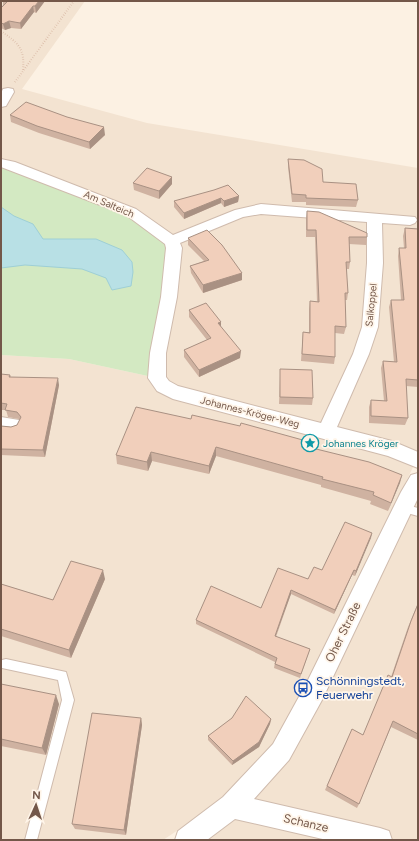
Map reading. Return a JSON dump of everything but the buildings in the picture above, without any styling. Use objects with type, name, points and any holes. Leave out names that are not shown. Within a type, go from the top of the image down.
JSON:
[{"type":"street","points":[[1,103],[8,92]]},
{"type":"street","name":"Am Salteich","points":[[1,163],[104,200],[131,212],[172,241]]},
{"type":"street","points":[[172,241],[240,213],[261,209],[410,220]]},
{"type":"street","name":"Salkoppel","points":[[326,432],[361,354],[370,327],[375,263],[374,217]]},
{"type":"street","name":"Johannes-Kröger-Weg","points":[[172,241],[174,248],[169,297],[158,353],[157,378],[163,386],[173,392],[392,449],[418,460]]},
{"type":"street","name":"Oher Straße","points":[[187,840],[232,806],[281,752],[411,510],[418,481]]},
{"type":"street","name":"Schanze","points":[[232,806],[380,840]]},
{"type":"lane","points":[[6,664],[62,676],[68,700],[31,840]]},
{"type":"path","points":[[8,92],[74,1]]},
{"type":"path","points":[[1,31],[17,42],[25,56],[23,70]]},
{"type":"shaded area","points":[[1,1],[85,1],[22,89],[147,123],[418,168],[418,457],[288,723],[273,745],[219,803],[163,840],[6,840],[1,838],[1,355],[69,359],[157,378],[1,164]]},
{"type":"shaded area","points":[[418,498],[418,840],[207,840],[232,820],[289,758],[304,733]]},
{"type":"green space","points":[[1,163],[140,217],[174,248],[157,378],[69,359],[1,355]]},
{"type":"water","points":[[1,207],[14,216],[33,224],[43,239],[96,239],[122,250],[132,262],[133,272],[131,286],[112,290],[106,278],[82,269],[25,265],[1,268]]},
{"type":"place","name":"Johannes Kröger","points":[[310,443]]},
{"type":"place","name":"Schönningstedt, Feuerwehr","points":[[303,688]]}]
